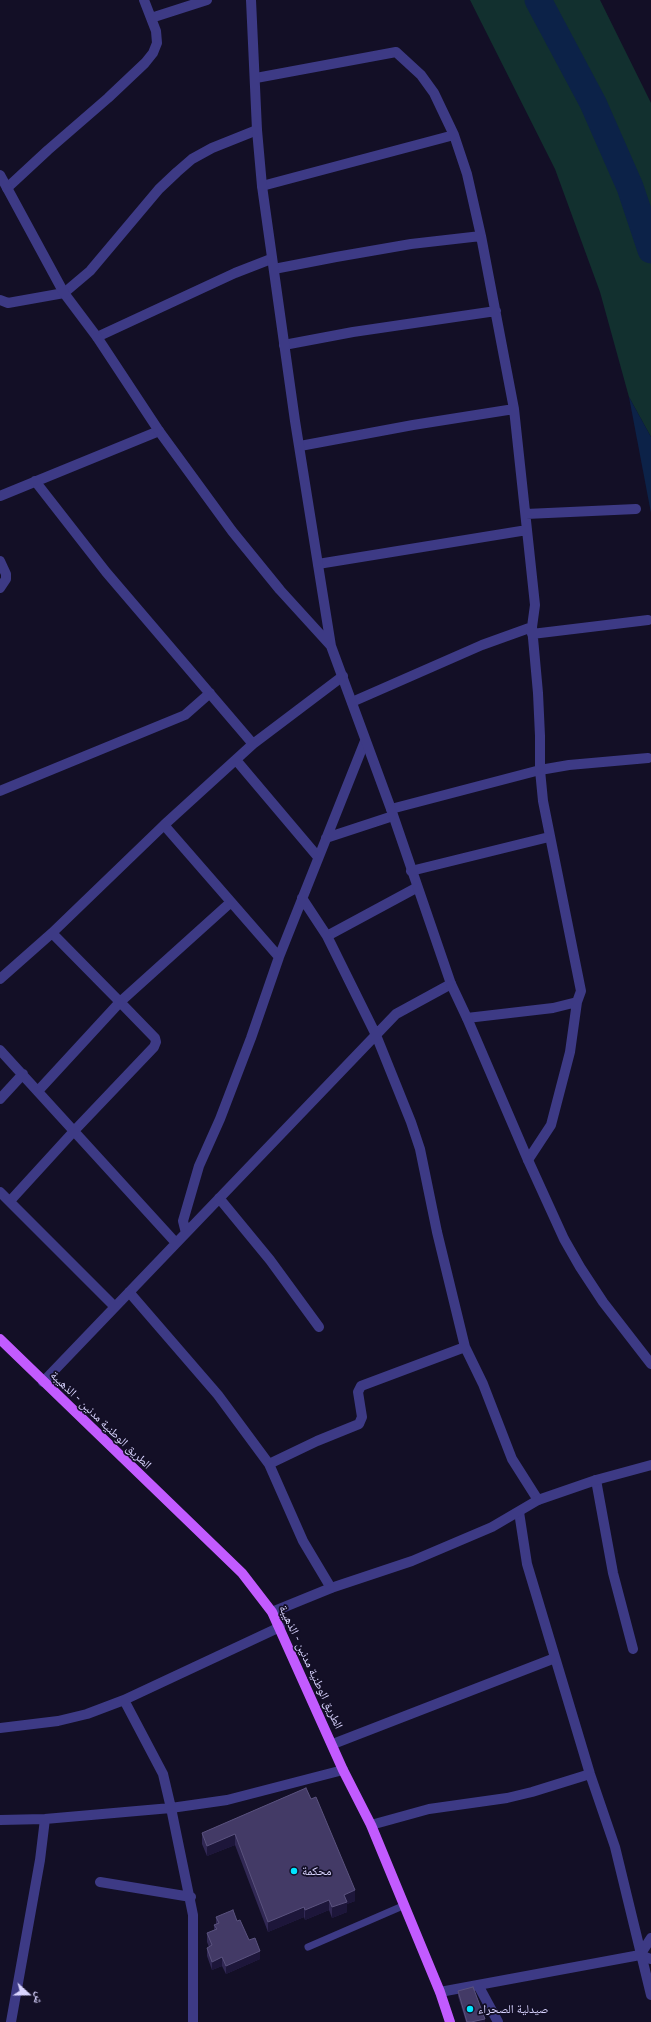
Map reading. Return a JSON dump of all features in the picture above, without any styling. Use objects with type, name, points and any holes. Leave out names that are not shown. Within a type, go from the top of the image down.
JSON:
[{"type":"main road","name":"الطريق الوطنية مدنين - الذهيبة","points":[[0,1339],[242,1573],[272,1612],[333,1744],[343,1770],[371,1825],[440,1992],[450,2022]]},
{"type":"street","points":[[7,188],[145,63],[153,53],[157,43],[156,31],[144,0]]},
{"type":"street","points":[[151,18],[207,0]]},
{"type":"street","points":[[250,0],[256,78],[257,130],[271,258],[331,646],[392,813],[410,871],[451,984],[528,1160],[564,1239],[580,1267],[603,1302],[651,1364]]},
{"type":"street","points":[[256,78],[396,52],[421,75],[434,93],[454,135],[467,174],[481,236],[514,409],[535,605],[532,630],[540,729],[540,770],[549,837],[581,991],[577,1002],[570,1052],[551,1125],[528,1160]]},
{"type":"street","points":[[0,300],[8,303],[64,293],[90,271],[159,189],[192,159],[212,148],[257,130]]},
{"type":"street","points":[[262,186],[454,135]]},
{"type":"street","points":[[0,175],[64,293],[97,337],[159,431],[232,531],[285,596],[331,646]]},
{"type":"street","points":[[274,270],[336,257],[411,244],[481,236]]},
{"type":"street","points":[[97,337],[235,273],[271,258]]},
{"type":"street","points":[[284,345],[353,332],[496,311]]},
{"type":"street","points":[[300,446],[413,424],[514,409]]},
{"type":"street","points":[[0,496],[159,431]]},
{"type":"street","points":[[35,481],[115,583],[253,744]]},
{"type":"street","points":[[526,514],[636,508]]},
{"type":"street","points":[[318,564],[527,530]]},
{"type":"street","points":[[0,560],[6,574],[6,579],[0,588]]},
{"type":"street","points":[[352,702],[469,650],[532,630],[648,620]]},
{"type":"street","points":[[0,979],[52,933],[164,825],[253,744],[342,676]]},
{"type":"street","points":[[0,792],[184,715],[210,694]]},
{"type":"street","points":[[186,1233],[183,1221],[192,1187],[251,1038],[279,956],[365,741]]},
{"type":"street","points":[[326,838],[392,813],[540,770],[569,765],[648,758]]},
{"type":"street","points":[[236,760],[318,857]]},
{"type":"street","points":[[164,825],[279,956]]},
{"type":"street","points":[[410,871],[549,837]]},
{"type":"street","points":[[327,936],[416,888]]},
{"type":"street","points":[[302,898],[327,936],[376,1035],[420,1149],[437,1232],[465,1347],[483,1384],[512,1459],[538,1500]]},
{"type":"street","points":[[38,1092],[120,1002],[231,902]]},
{"type":"street","points":[[10,1201],[74,1130],[154,1047],[156,1042],[155,1038],[52,933]]},
{"type":"street","points":[[43,1382],[396,1014],[451,984]]},
{"type":"street","points":[[467,1018],[553,1008],[577,1002]]},
{"type":"street","points":[[0,1050],[176,1244]]},
{"type":"street","points":[[0,1100],[23,1074]]},
{"type":"street","points":[[0,1192],[115,1307]]},
{"type":"street","points":[[219,1198],[270,1260],[319,1327]]},
{"type":"street","points":[[129,1292],[218,1395],[269,1464],[304,1541],[331,1588]]},
{"type":"street","points":[[269,1464],[317,1441],[359,1424],[362,1417],[358,1392],[361,1386],[465,1347]]},
{"type":"street","points":[[272,1612],[331,1588],[412,1562],[492,1527],[538,1500],[596,1480],[651,1465]]},
{"type":"street","points":[[596,1480],[613,1573],[633,1649]]},
{"type":"street","points":[[519,1512],[528,1564],[590,1774],[614,1847],[651,1995]]},
{"type":"street","points":[[0,1728],[58,1721],[87,1714],[124,1700],[280,1627]]},
{"type":"street","points":[[333,1744],[555,1658]]},
{"type":"street","points":[[124,1700],[163,1774],[191,1897],[194,1931],[193,2022]]},
{"type":"street","points":[[0,1820],[45,1819],[171,1808],[227,1800],[343,1770]]},
{"type":"street","points":[[371,1825],[429,1809],[526,1793],[590,1774]]},
{"type":"street","points":[[10,2022],[40,1860],[45,1819]]},
{"type":"street","points":[[100,1882],[191,1897]]},
{"type":"street","points":[[640,1955],[651,1938]]},
{"type":"street","points":[[440,1992],[640,1955],[651,1959]]},
{"type":"street","points":[[478,1985],[498,2022]]},
{"type":"lane","points":[[308,1947],[404,1904]]},
{"type":"green space","points":[[470,0],[600,0],[651,103],[651,437],[629,397],[600,292],[555,169]]},
{"type":"water","points":[[629,397],[651,437],[651,513]]},
{"type":"building","name":"محكمة","points":[[306,1788],[311,1799],[316,1797],[355,1890],[344,1895],[347,1902],[332,1907],[329,1900],[305,1910],[304,1907],[268,1922],[235,1834],[207,1846],[202,1833]]},
{"type":"building","points":[[233,1910],[237,1921],[240,1920],[249,1940],[255,1938],[260,1951],[226,1966],[222,1957],[212,1962],[207,1948],[212,1945],[207,1933],[217,1929],[214,1925],[219,1923],[216,1917]]},
{"type":"building","name":"صيدلية الصحراء","points":[[473,1987],[485,2019],[467,2022],[458,1991]]},
{"type":"waterway","points":[[538,0],[593,103],[630,187],[651,250]]},
{"type":"place","name":"محكمة","points":[[294,1871]]},
{"type":"place","name":"صيدلية الصحراء","points":[[470,2009]]}]
